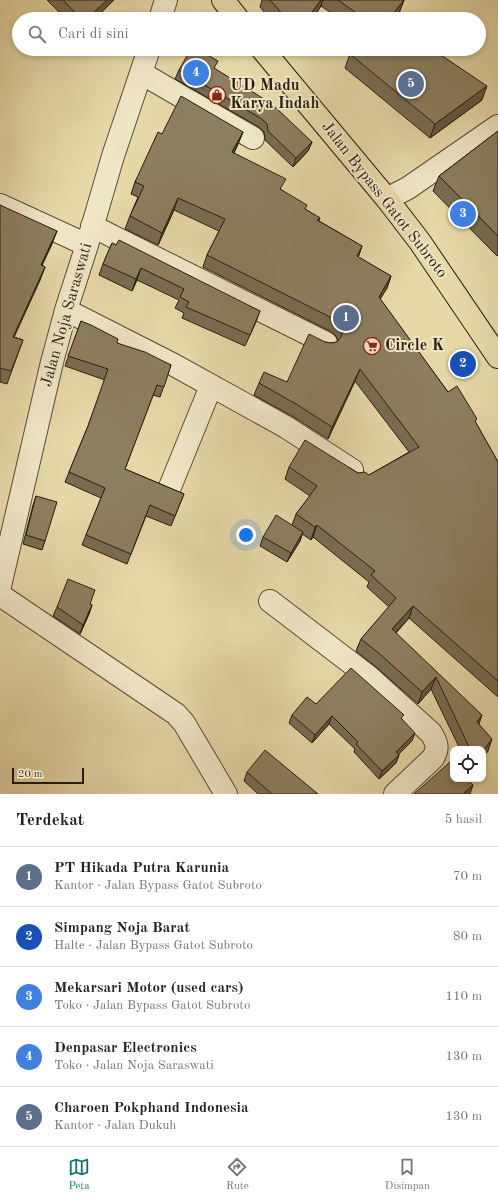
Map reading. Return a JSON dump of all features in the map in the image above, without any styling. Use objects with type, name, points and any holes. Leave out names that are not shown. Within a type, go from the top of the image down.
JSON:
[{"type":"highway","points":[[223,0],[232,12]]},
{"type":"highway","name":"Jalan Bypass Gatot Subroto","points":[[268,56],[387,199],[420,242],[498,357]]},
{"type":"street","points":[[162,12],[166,0]]},
{"type":"street","name":"Jalan Noja Saraswati","points":[[0,586],[52,362],[66,310],[90,235],[112,156],[147,56]]},
{"type":"street","points":[[141,73],[253,138]]},
{"type":"street","points":[[387,199],[408,188],[498,126]]},
{"type":"street","points":[[0,205],[90,235],[326,344]]},
{"type":"street","points":[[66,310],[286,427],[352,470]]},
{"type":"street","points":[[170,487],[211,386]]},
{"type":"street","points":[[0,595],[176,714],[184,723],[226,794]]},
{"type":"street","points":[[270,602],[368,676],[431,733],[436,740],[438,751],[433,758],[395,794]]},
{"type":"building","points":[[63,0],[107,0],[94,12],[74,12]]},
{"type":"building","points":[[270,0],[321,0],[312,12],[281,12]]},
{"type":"building","points":[[338,0],[404,0],[395,12],[355,12]]},
{"type":"building","points":[[187,56],[209,56],[218,61],[214,68],[272,104],[312,142],[296,158],[268,131],[267,124],[262,119],[179,70]]},
{"type":"building","points":[[352,56],[442,56],[487,86],[435,124]]},
{"type":"building","points":[[181,96],[243,132],[232,152],[286,179],[280,189],[307,205],[305,209],[320,218],[317,220],[362,246],[357,256],[391,276],[379,297],[448,392],[457,386],[477,419],[475,421],[498,462],[498,681],[413,606],[392,629],[482,715],[477,722],[492,739],[486,747],[469,746],[436,677],[422,692],[361,639],[396,598],[371,575],[375,571],[317,525],[315,527],[296,514],[317,486],[289,467],[305,440],[358,473],[365,472],[369,475],[419,447],[360,369],[332,427],[259,383],[264,372],[287,382],[309,334],[325,342],[337,342],[343,331],[341,324],[336,320],[207,255],[225,219],[178,198],[162,233],[130,216],[144,186],[135,182],[158,132],[162,134]]},
{"type":"building","points":[[498,131],[498,236],[439,176]]},
{"type":"building","points":[[0,205],[57,231],[41,265],[45,267],[13,337],[23,340],[11,371],[0,368]]},
{"type":"building","points":[[119,240],[260,311],[250,335],[186,307],[189,302],[180,297],[184,289],[141,268],[136,279],[103,264],[112,243],[116,245]]},
{"type":"building","points":[[81,321],[118,339],[117,343],[145,352],[171,365],[164,387],[157,385],[125,469],[184,494],[175,516],[150,505],[131,554],[86,535],[105,488],[69,472],[88,426],[108,369],[68,356]]},
{"type":"building","points":[[36,496],[57,502],[45,541],[26,535]]},
{"type":"building","points":[[276,515],[303,532],[291,553],[263,537]]},
{"type":"building","points":[[68,579],[95,590],[90,604],[92,605],[83,625],[57,607]]},
{"type":"building","points":[[351,668],[404,715],[401,718],[415,733],[396,752],[399,755],[382,771],[356,744],[358,742],[332,716],[315,735],[292,715],[307,697],[316,704]]},
{"type":"building","points":[[265,750],[318,794],[272,794],[247,772]]},
{"type":"building","points":[[450,762],[450,782],[470,782],[473,785],[463,794],[414,794]]},
{"type":"place","name":"Denpasar Electronics","points":[[196,73]]},
{"type":"place","name":"Charoen Pokphand Indonesia","points":[[411,84]]},
{"type":"place","name":"UD Madu Karya Indah","points":[[217,95]]},
{"type":"place","name":"Mekarsari Motor (used cars)","points":[[463,214]]},
{"type":"place","name":"PT Hikada Putra Karunia","points":[[346,318]]},
{"type":"place","name":"Circle K","points":[[372,346]]},
{"type":"place","name":"Simpang Noja Barat","points":[[463,364]]}]
